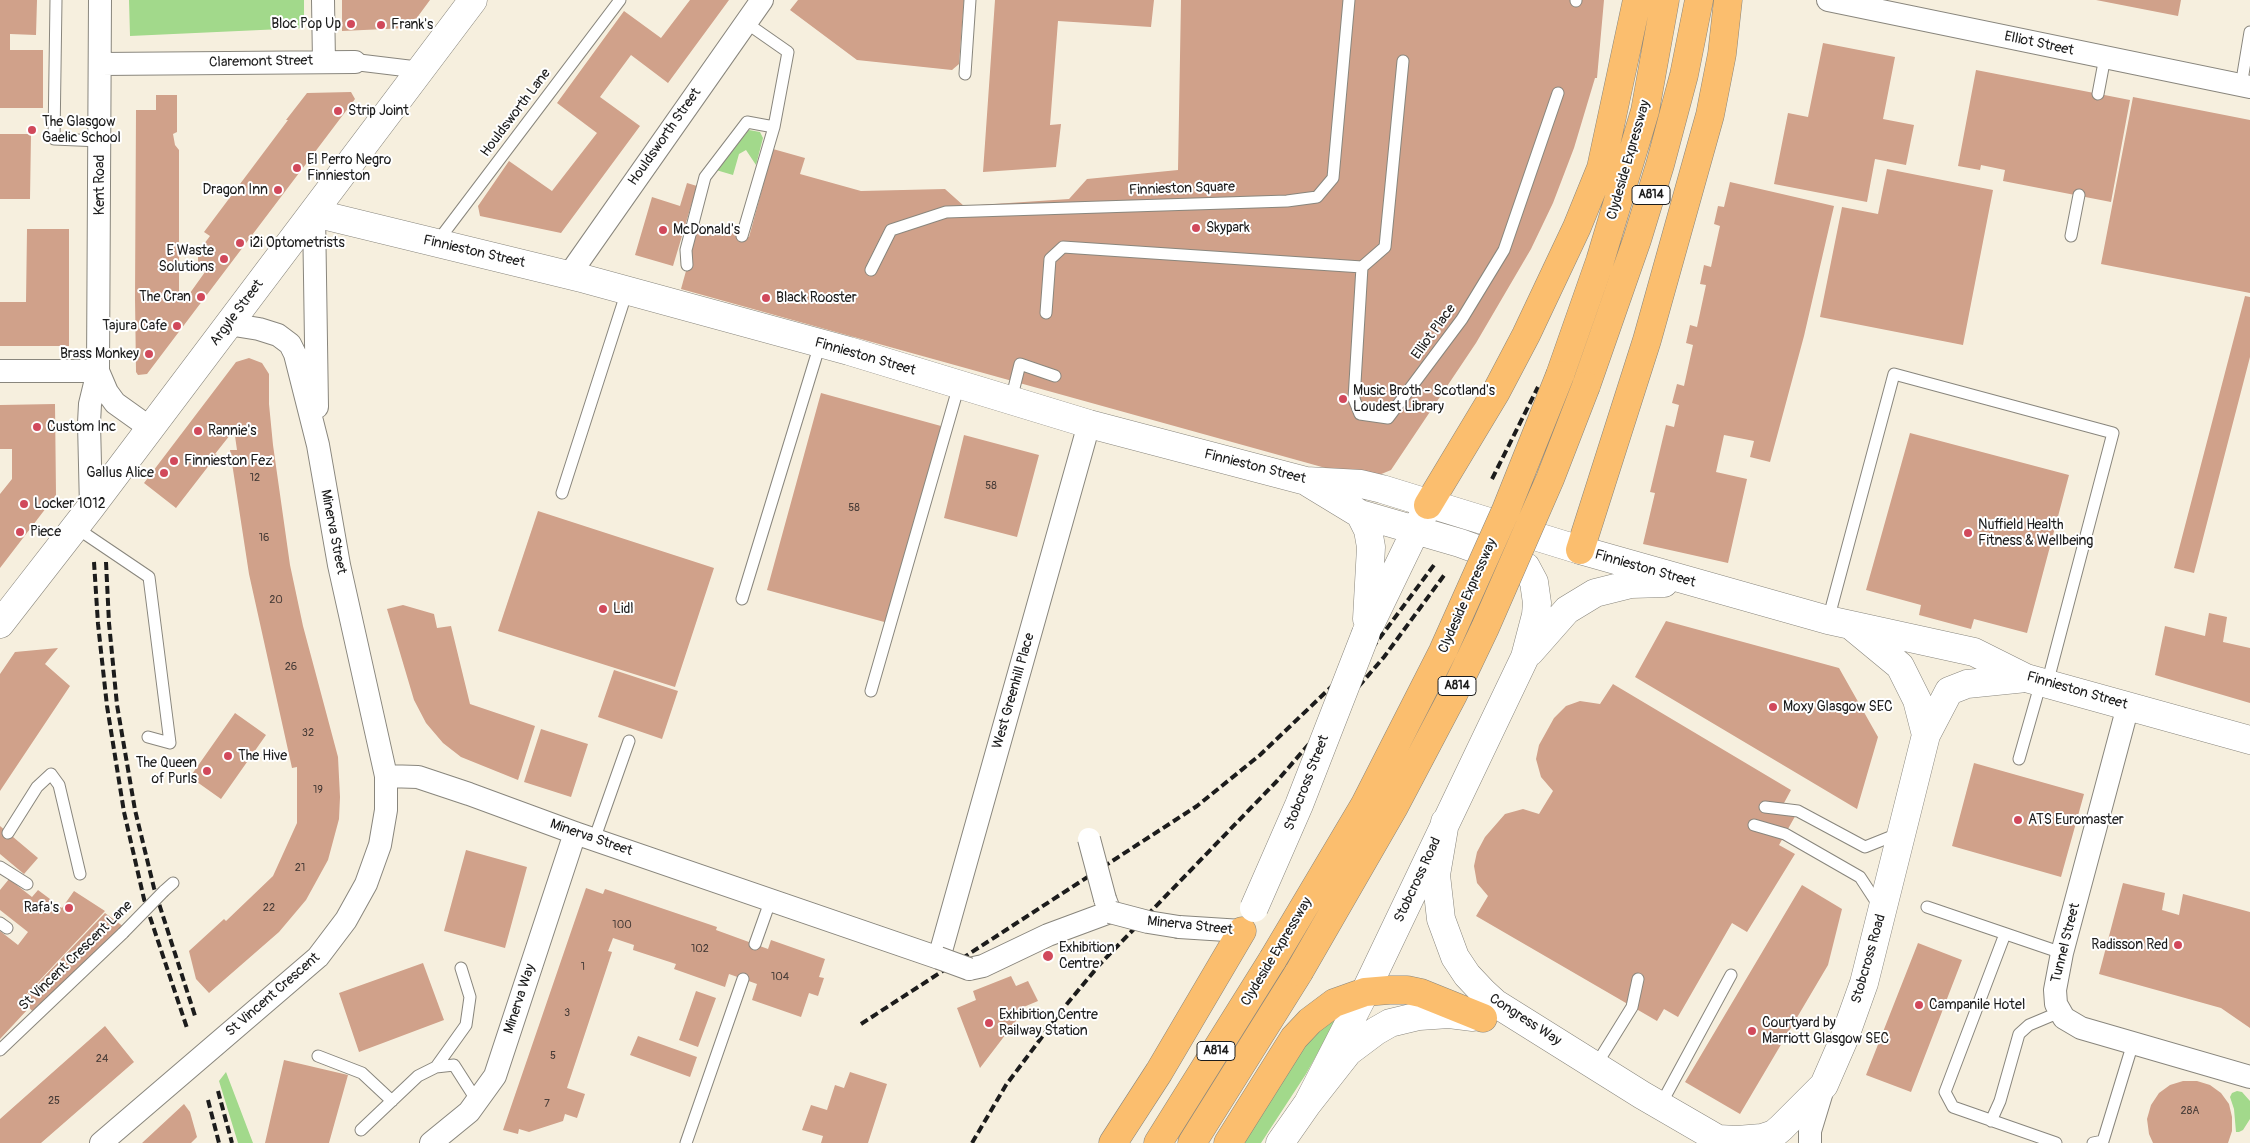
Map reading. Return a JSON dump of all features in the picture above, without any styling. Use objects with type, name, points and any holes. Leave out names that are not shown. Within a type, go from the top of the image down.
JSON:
[{"type":"main road","points":[[1428,504],[1496,392],[1526,335],[1577,227],[1601,168],[1637,0]]},
{"type":"main road","name":"Clydeside Expressway","points":[[1158,1143],[1273,959],[1364,806],[1409,721],[1476,579],[1560,375],[1600,262],[1645,111],[1665,0]]},
{"type":"main road","name":"Clydeside Expressway","points":[[1192,1143],[1299,972],[1394,807],[1453,695],[1485,628],[1550,479],[1586,386],[1634,249],[1660,164],[1686,66],[1699,0]]},
{"type":"main road","points":[[1580,550],[1647,340],[1710,115],[1722,54],[1728,0]]},
{"type":"main road","points":[[1113,1143],[1158,1072],[1248,919]]},
{"type":"main road","points":[[1228,1143],[1294,1038],[1310,1021],[1334,1003],[1365,992],[1389,990],[1422,993],[1482,1018]]},
{"type":"street","name":"Kent Road","points":[[83,517],[90,404],[98,371],[100,0]]},
{"type":"street","points":[[323,0],[324,62]]},
{"type":"street","name":"Argyle Street","points":[[0,624],[314,213],[473,0]]},
{"type":"street","name":"Houldsworth Street","points":[[569,275],[762,0]]},
{"type":"street","name":"Elliot Street","points":[[1828,0],[2246,87]]},
{"type":"street","name":"Claremont Street","points":[[100,64],[355,62],[421,70]]},
{"type":"street","name":"Finnieston Street","points":[[314,213],[569,275],[820,344],[1089,424],[1306,481],[1360,484],[1580,550],[1839,623],[1944,644],[1974,652],[2038,681],[2250,740]]},
{"type":"street","name":"Minerva Street","points":[[314,213],[318,445]]},
{"type":"street","name":"Minerva Street","points":[[228,324],[259,329],[278,336],[290,344],[295,354],[318,445],[339,565],[386,776],[418,778],[905,946],[943,948],[969,969],[983,966],[1107,906],[1148,922],[1178,927],[1248,919]]},
{"type":"street","points":[[0,370],[98,371]]},
{"type":"street","name":"Kent Road","points":[[98,371],[114,403],[150,428]]},
{"type":"street","name":"West Greenhill Place","points":[[943,948],[963,870],[1089,424]]},
{"type":"street","points":[[1306,481],[1360,514],[1460,543],[1526,568],[1534,582],[1537,603],[1536,615],[1525,657]]},
{"type":"street","name":"Stobcross Street","points":[[1248,919],[1299,806],[1366,633],[1428,504]]},
{"type":"street","name":"Stobcross Street","points":[[1360,514],[1368,530],[1371,547],[1366,633]]},
{"type":"street","points":[[1525,657],[1567,610],[1595,593],[1631,584],[1692,582]]},
{"type":"street","name":"Stobcross Road","points":[[1839,623],[1900,666],[1917,700],[1926,735]]},
{"type":"street","name":"Stobcross Road","points":[[1308,1103],[1365,992],[1525,657]]},
{"type":"street","name":"Stobcross Road","points":[[1721,1141],[1750,1140],[1774,1134],[1824,1085],[1864,983],[1926,735],[1949,691],[1967,684],[2038,681]]},
{"type":"street","name":"Tunnel Street","points":[[2060,1012],[2056,1004],[2054,990],[2062,953],[2128,706]]},
{"type":"street","name":"St Vincent Crescent","points":[[101,1143],[318,957],[346,920],[366,884],[380,845],[386,810],[386,776]]},
{"type":"street","name":"Congress Way","points":[[1445,822],[1436,875],[1437,897],[1448,941],[1455,957],[1467,975],[1495,1003],[1721,1141]]},
{"type":"street","name":"Minerva Way","points":[[431,1143],[469,1112],[495,1076],[584,836]]},
{"type":"street","points":[[1089,836],[1107,906]]},
{"type":"street","points":[[2060,1012],[2070,1023],[2082,1028],[2250,1077]]},
{"type":"street","name":"Stobcross Road","points":[[1280,1143],[1308,1103],[1348,1052],[1390,1023],[1434,1014],[1482,1018],[1651,1100]]},
{"type":"street","points":[[1810,1143],[1810,1131],[1824,1085]]},
{"type":"lane","points":[[56,0],[54,139],[100,141]]},
{"type":"lane","name":"Houldsworth Lane","points":[[436,244],[620,0]]},
{"type":"lane","points":[[965,74],[970,0]]},
{"type":"lane","name":"Finnieston Square","points":[[871,270],[891,230],[946,212],[1287,201],[1317,197],[1333,178],[1349,0]]},
{"type":"lane","points":[[742,236],[774,127],[788,52],[746,22]]},
{"type":"lane","points":[[2246,87],[2250,32]]},
{"type":"lane","points":[[2098,94],[2105,57]]},
{"type":"lane","points":[[1046,313],[1050,258],[1063,247],[1362,266],[1385,247],[1403,61]]},
{"type":"lane","name":"Elliot Place","points":[[1362,266],[1354,399],[1360,414],[1388,418],[1462,319],[1504,250],[1558,93]]},
{"type":"lane","points":[[687,266],[686,250],[705,177],[746,122],[774,127]]},
{"type":"lane","points":[[2072,236],[2079,195]]},
{"type":"lane","points":[[562,493],[627,291]]},
{"type":"lane","points":[[742,599],[820,344]]},
{"type":"lane","points":[[1011,400],[1020,364],[1056,376]]},
{"type":"lane","points":[[1839,623],[1894,374],[2113,433],[2038,681],[2019,759]]},
{"type":"lane","points":[[871,692],[959,385]]},
{"type":"lane","points":[[83,517],[150,576],[170,743],[148,737]]},
{"type":"lane","points":[[584,836],[629,741]]},
{"type":"lane","points":[[8,833],[37,786],[51,774],[59,785],[80,874]]},
{"type":"lane","points":[[1765,807],[1798,811],[1865,847],[1902,832]]},
{"type":"lane","points":[[1754,825],[1785,834],[1860,877],[1883,911]]},
{"type":"lane","points":[[0,867],[27,884]]},
{"type":"lane","name":"St Vincent Crescent Lane","points":[[0,1050],[173,883]]},
{"type":"lane","points":[[755,944],[771,899]]},
{"type":"lane","points":[[1927,907],[2062,953]]},
{"type":"lane","points":[[2005,934],[1945,1092],[1953,1107],[2056,1143]]},
{"type":"lane","points":[[436,1067],[466,1025],[470,997],[461,968]]},
{"type":"lane","points":[[1651,1100],[1731,975]]},
{"type":"lane","points":[[686,1143],[743,979]]},
{"type":"lane","points":[[1596,1065],[1632,1007],[1638,979]]},
{"type":"lane","points":[[1991,1121],[2000,1101],[2019,1034],[2029,1025],[2060,1012]]},
{"type":"lane","points":[[2093,1143],[2104,1140],[2133,1043]]},
{"type":"lane","points":[[318,1056],[362,1073],[392,1101]]},
{"type":"lane","points":[[361,1130],[418,1076],[436,1067],[454,1065],[477,1101]]},
{"type":"green space","points":[[129,0],[304,0],[304,28],[130,36]]},
{"type":"green space","points":[[749,130],[760,132],[763,138],[756,165],[746,150],[739,154],[733,175],[716,170]]},
{"type":"green space","points":[[1340,1013],[1306,1074],[1261,1143],[1241,1143],[1309,1035]]},
{"type":"green space","points":[[226,1072],[253,1143],[238,1143],[219,1081]]},
{"type":"green space","points":[[2242,1092],[2250,1101],[2250,1119],[2243,1130],[2239,1132],[2236,1132],[2234,1109],[2230,1097],[2232,1093]]},
{"type":"building","points":[[0,0],[37,0],[36,35],[10,34],[10,50],[43,50],[43,108],[0,108]]},
{"type":"building","points":[[342,0],[430,0],[415,18],[412,25],[407,28],[342,31]]},
{"type":"building","points":[[690,0],[729,0],[668,83],[631,55],[600,97],[640,126],[561,233],[480,216],[478,206],[509,161],[552,191],[597,133],[557,103],[624,11],[661,38]]},
{"type":"building","points":[[798,0],[964,0],[959,64],[952,70],[857,60],[790,10]]},
{"type":"building","points":[[995,0],[1154,0],[1151,27],[1058,21],[1050,125],[1061,124],[1056,167],[983,172]]},
{"type":"building","name":"Skypark","points":[[1181,0],[1604,0],[1597,78],[1595,78],[1574,148],[1553,203],[1531,249],[1476,343],[1391,470],[1379,475],[1358,477],[681,289],[699,224],[749,237],[773,149],[805,158],[800,174],[861,191],[945,189],[964,206],[1069,199],[1087,179],[1178,170]]},
{"type":"building","points":[[2096,0],[2181,0],[2178,16]]},
{"type":"building","points":[[1823,43],[1895,57],[1883,119],[1914,125],[1906,165],[1875,159],[1867,202],[1774,184],[1788,113],[1808,117]]},
{"type":"building","points":[[1976,70],[2130,100],[2111,202],[2003,181],[2005,170],[1981,165],[1980,170],[1958,166]]},
{"type":"building","points":[[351,92],[355,99],[147,374],[138,375],[136,372],[135,298],[136,110],[156,110],[156,95],[177,95],[177,132],[173,134],[175,145],[179,150],[179,295],[185,300],[205,272],[198,267],[198,252],[210,236],[204,232],[307,93]]},
{"type":"building","points":[[2133,97],[2250,120],[2250,293],[2101,264]]},
{"type":"building","points":[[0,134],[31,134],[30,199],[0,199]]},
{"type":"building","points":[[1887,169],[1993,190],[1963,345],[1820,317],[1842,207],[1878,214]]},
{"type":"building","points":[[1730,182],[1834,206],[1804,336],[1770,462],[1750,457],[1754,441],[1724,435],[1716,472],[1747,479],[1728,563],[1643,544],[1655,493],[1650,492],[1666,425],[1674,427],[1679,405],[1672,403],[1677,384],[1684,386],[1693,345],[1686,343],[1690,325],[1697,327],[1706,285],[1700,284],[1704,265],[1711,267],[1720,226],[1714,224],[1718,206],[1724,207]]},
{"type":"building","name":"McDonald's","points":[[687,183],[697,186],[673,266],[635,255],[652,197],[680,206]]},
{"type":"building","points":[[27,229],[69,229],[69,346],[0,346],[0,302],[26,302]]},
{"type":"building","points":[[2245,296],[2250,297],[2250,357],[2194,573],[2174,568]]},
{"type":"building","points":[[249,358],[262,363],[269,374],[269,404],[273,445],[290,565],[303,626],[338,757],[339,819],[328,860],[306,900],[279,932],[209,993],[196,979],[189,951],[224,919],[226,921],[273,876],[297,823],[297,767],[292,768],[249,574],[230,450],[237,450],[235,436],[230,435],[176,508],[144,483],[236,362]]},
{"type":"building","points":[[821,393],[941,426],[888,623],[767,590]]},
{"type":"building","points":[[55,404],[56,495],[0,568],[0,494],[12,479],[12,449],[0,449],[0,405]]},
{"type":"building","name":"Nuffield Health Fitness & Wellbeing","points":[[1910,433],[2069,475],[2027,633],[1974,619],[1971,629],[1919,615],[1921,605],[1866,590]]},
{"type":"building","points":[[964,435],[1039,455],[1017,537],[944,518]]},
{"type":"building","name":"Lidl","points":[[538,511],[714,568],[675,687],[498,631]]},
{"type":"building","points":[[403,605],[434,614],[437,628],[451,626],[470,704],[535,726],[518,780],[461,757],[443,743],[426,723],[414,700],[387,609]]},
{"type":"building","points":[[2209,613],[2227,617],[2223,642],[2250,648],[2250,703],[2155,675],[2165,626],[2205,636]]},
{"type":"building","name":"Moxy Glasgow SEC","points":[[1666,621],[1839,668],[1878,737],[1857,809],[1635,677]]},
{"type":"building","points":[[58,648],[45,664],[70,686],[0,791],[0,674],[15,652]]},
{"type":"building","points":[[614,670],[678,691],[662,739],[598,717]]},
{"type":"building","points":[[1613,684],[1791,790],[1784,803],[1798,811],[1779,845],[1795,854],[1747,932],[1732,923],[1678,1017],[1664,1009],[1657,1021],[1476,916],[1488,896],[1477,883],[1474,866],[1477,852],[1485,837],[1505,814],[1523,809],[1539,814],[1553,791],[1541,777],[1536,759],[1539,745],[1554,718],[1566,706],[1580,701],[1600,704]]},
{"type":"building","name":"The Hive","points":[[235,713],[266,735],[221,799],[190,777]]},
{"type":"building","points":[[541,729],[588,744],[571,797],[524,782]]},
{"type":"building","name":"ATS Euromaster","points":[[1974,763],[2084,794],[2061,877],[1952,846]]},
{"type":"building","points":[[0,826],[38,858],[24,874],[0,854]]},
{"type":"building","points":[[466,850],[527,867],[505,948],[444,931]]},
{"type":"building","points":[[9,879],[32,897],[38,890],[62,908],[74,891],[105,911],[20,999],[28,1009],[0,1039],[0,931],[18,945],[28,932],[0,910],[0,890]]},
{"type":"building","name":"Radisson Red","points":[[2123,883],[2165,893],[2162,910],[2179,915],[2183,894],[2250,912],[2250,1028],[2221,1008],[2099,974]]},
{"type":"building","name":"Courtyard by Marriott Glasgow SEC","points":[[1802,885],[1842,909],[1828,965],[1740,1114],[1685,1082]]},
{"type":"building","points":[[586,888],[603,894],[605,889],[717,927],[716,930],[768,949],[771,940],[825,959],[819,977],[824,978],[818,996],[809,993],[801,1017],[752,1000],[757,984],[729,974],[725,987],[674,969],[676,964],[633,950],[634,945],[613,938],[608,951],[612,952],[567,1088],[585,1094],[577,1118],[565,1114],[563,1121],[529,1132],[519,1129],[518,1134],[503,1130]]},
{"type":"building","points":[[105,913],[124,927],[36,1015],[22,1000]]},
{"type":"building","name":"Campanile Hotel","points":[[1918,943],[1962,960],[1911,1092],[1866,1075]]},
{"type":"building","points":[[423,963],[444,1020],[359,1052],[339,993]]},
{"type":"building","name":"Exhibition Centre Railway Station","points":[[1011,976],[1016,986],[1028,981],[1038,1001],[1014,1011],[1019,1017],[980,1068],[957,1008],[976,1000],[973,991]]},
{"type":"building","points":[[696,991],[716,998],[698,1047],[679,1040]]},
{"type":"building","points":[[105,1026],[134,1062],[41,1143],[0,1143],[0,1119]]},
{"type":"building","points":[[638,1036],[697,1057],[690,1077],[630,1055]]},
{"type":"building","points":[[284,1060],[348,1075],[329,1143],[265,1143]]},
{"type":"building","points":[[850,1072],[887,1084],[868,1143],[821,1143],[823,1136],[802,1130],[811,1105],[827,1110],[835,1085],[844,1088]]},
{"type":"building","points":[[2183,1081],[2197,1081],[2210,1085],[2221,1093],[2229,1104],[2232,1117],[2232,1131],[2228,1143],[2153,1143],[2149,1134],[2147,1119],[2151,1105],[2159,1093],[2170,1085]]},
{"type":"building","points":[[184,1104],[190,1112],[197,1137],[191,1143],[142,1143]]},
{"type":"railway","points":[[1492,479],[1538,387]]},
{"type":"railway","points":[[1503,485],[1550,393]]},
{"type":"railway","points":[[94,562],[98,624],[107,706],[124,812],[144,899],[187,1028]]},
{"type":"railway","points":[[106,562],[109,623],[117,705],[135,810],[154,888],[196,1019]]},
{"type":"railway","points":[[861,1024],[1197,806],[1260,755],[1373,647],[1434,565]]},
{"type":"railway","points":[[972,1143],[1006,1085],[1066,1005],[1101,963],[1277,781],[1384,657],[1445,574]]},
{"type":"railway","points":[[218,1091],[232,1143]]},
{"type":"railway","points":[[208,1100],[219,1143]]},
{"type":"place","name":"Bloc Pop Up","points":[[351,24]]},
{"type":"place","name":"Frank's","points":[[381,25]]},
{"type":"place","name":"Strip Joint","points":[[338,111]]},
{"type":"place","name":"The Glasgow Gaelic School","points":[[32,130]]},
{"type":"place","name":"El Perro Negro Finnieston","points":[[297,168]]},
{"type":"place","name":"Dragon Inn","points":[[278,190]]},
{"type":"place","name":"Skypark","points":[[1196,228]]},
{"type":"place","name":"McDonald's","points":[[663,230]]},
{"type":"place","name":"i2i Optometrists","points":[[240,243]]},
{"type":"place","name":"E Waste Solutions","points":[[224,259]]},
{"type":"place","name":"The Cran","points":[[201,297]]},
{"type":"place","name":"Black Rooster","points":[[766,298]]},
{"type":"place","name":"Tajura Cafe","points":[[177,326]]},
{"type":"place","name":"Brass Monkey","points":[[149,354]]},
{"type":"place","name":"Music Broth - Scotland's Loudest Library","points":[[1343,399]]},
{"type":"place","name":"Custom Inc","points":[[37,427]]},
{"type":"place","name":"Rannie's","points":[[198,431]]},
{"type":"place","name":"Finnieston Fez","points":[[174,461]]},
{"type":"place","name":"Gallus Alice","points":[[164,473]]},
{"type":"place","name":"Locker 1012","points":[[24,504]]},
{"type":"place","name":"Piece","points":[[20,532]]},
{"type":"place","name":"Nuffield Health Fitness & Wellbeing","points":[[1968,533]]},
{"type":"place","name":"Lidl","points":[[603,609]]},
{"type":"place","name":"Moxy Glasgow SEC","points":[[1773,707]]},
{"type":"place","name":"The Hive","points":[[228,756]]},
{"type":"place","name":"The Queen of Purls","points":[[207,771]]},
{"type":"place","name":"ATS Euromaster","points":[[2018,820]]},
{"type":"place","name":"Rafa's","points":[[69,908]]},
{"type":"place","name":"Radisson Red","points":[[2178,945]]},
{"type":"place","name":"Exhibition Centre","points":[[1048,956]]},
{"type":"place","name":"Campanile Hotel","points":[[1919,1005]]},
{"type":"place","name":"Exhibition Centre Railway Station","points":[[989,1023]]},
{"type":"place","name":"Courtyard by Marriott Glasgow SEC","points":[[1752,1031]]}]
